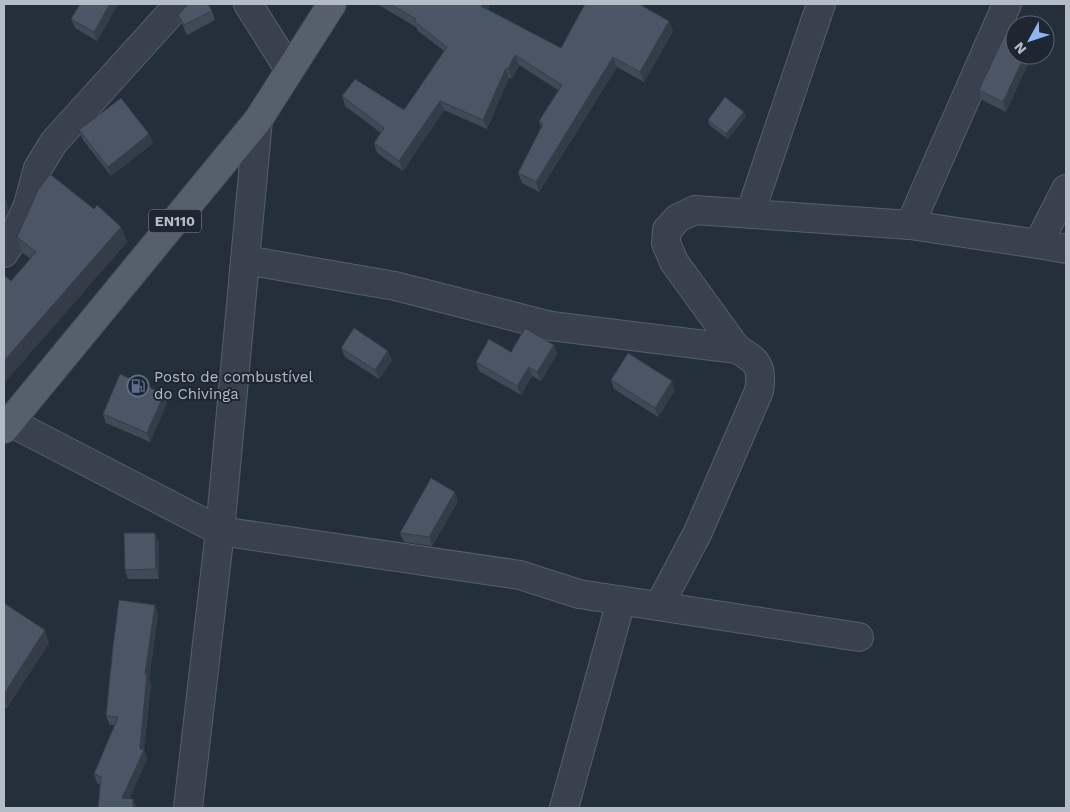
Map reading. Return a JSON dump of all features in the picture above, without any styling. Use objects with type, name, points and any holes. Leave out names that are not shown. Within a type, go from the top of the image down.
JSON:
[{"type":"main road","name":"EN110","points":[[7,426],[258,120],[332,4]]},
{"type":"street","points":[[4,253],[12,241],[28,205],[38,168],[54,142],[179,4]]},
{"type":"street","points":[[248,4],[289,69]]},
{"type":"street","points":[[750,214],[821,4]]},
{"type":"street","points":[[910,225],[1007,4]]},
{"type":"street","points":[[188,808],[220,530],[258,120]]},
{"type":"street","points":[[1038,244],[1066,188]]},
{"type":"street","points":[[737,349],[674,262],[666,244],[667,230],[678,218],[695,210],[910,225],[1066,249]]},
{"type":"street","points":[[245,260],[395,286],[551,326],[737,349],[744,353],[759,366],[761,378],[759,391],[698,532],[659,606]]},
{"type":"street","points":[[7,426],[220,530],[520,575],[579,594],[859,637]]},
{"type":"street","points":[[564,808],[621,601]]},
{"type":"building","points":[[80,4],[110,4],[94,32],[71,19]]},
{"type":"building","points":[[188,4],[208,4],[212,11],[184,25],[178,15]]},
{"type":"building","points":[[390,4],[482,4],[481,6],[561,48],[585,4],[639,4],[669,21],[640,72],[613,57],[536,182],[518,173],[543,124],[539,121],[562,85],[515,55],[508,69],[506,68],[483,120],[440,101],[399,161],[374,143],[384,128],[342,96],[355,79],[404,110],[447,47],[414,21],[416,19]]},
{"type":"building","points":[[1005,34],[1005,65],[1020,65],[1003,102],[979,90]]},
{"type":"building","points":[[725,97],[744,112],[726,134],[708,120]]},
{"type":"building","points":[[121,98],[149,134],[108,167],[79,130]]},
{"type":"building","points":[[50,174],[94,209],[97,205],[121,227],[4,361],[4,275],[11,281],[36,252],[17,237],[38,190]]},
{"type":"building","points":[[354,328],[388,351],[375,370],[341,348]]},
{"type":"building","points":[[525,328],[554,345],[537,372],[529,367],[517,386],[476,362],[489,339],[511,352]]},
{"type":"building","points":[[628,353],[672,381],[655,408],[611,380]]},
{"type":"building","points":[[120,374],[164,394],[147,433],[103,414]]},
{"type":"building","points":[[431,478],[455,492],[429,537],[400,533]]},
{"type":"building","points":[[124,533],[155,533],[156,569],[125,570]]},
{"type":"building","points":[[119,600],[155,605],[145,674],[147,674],[140,748],[144,750],[122,798],[133,799],[133,808],[98,808],[101,777],[94,774],[118,717],[106,716]]},
{"type":"building","points":[[4,603],[45,630],[4,694]]},
{"type":"place","name":"Posto de combustível do Chivinga","points":[[138,386]]}]
